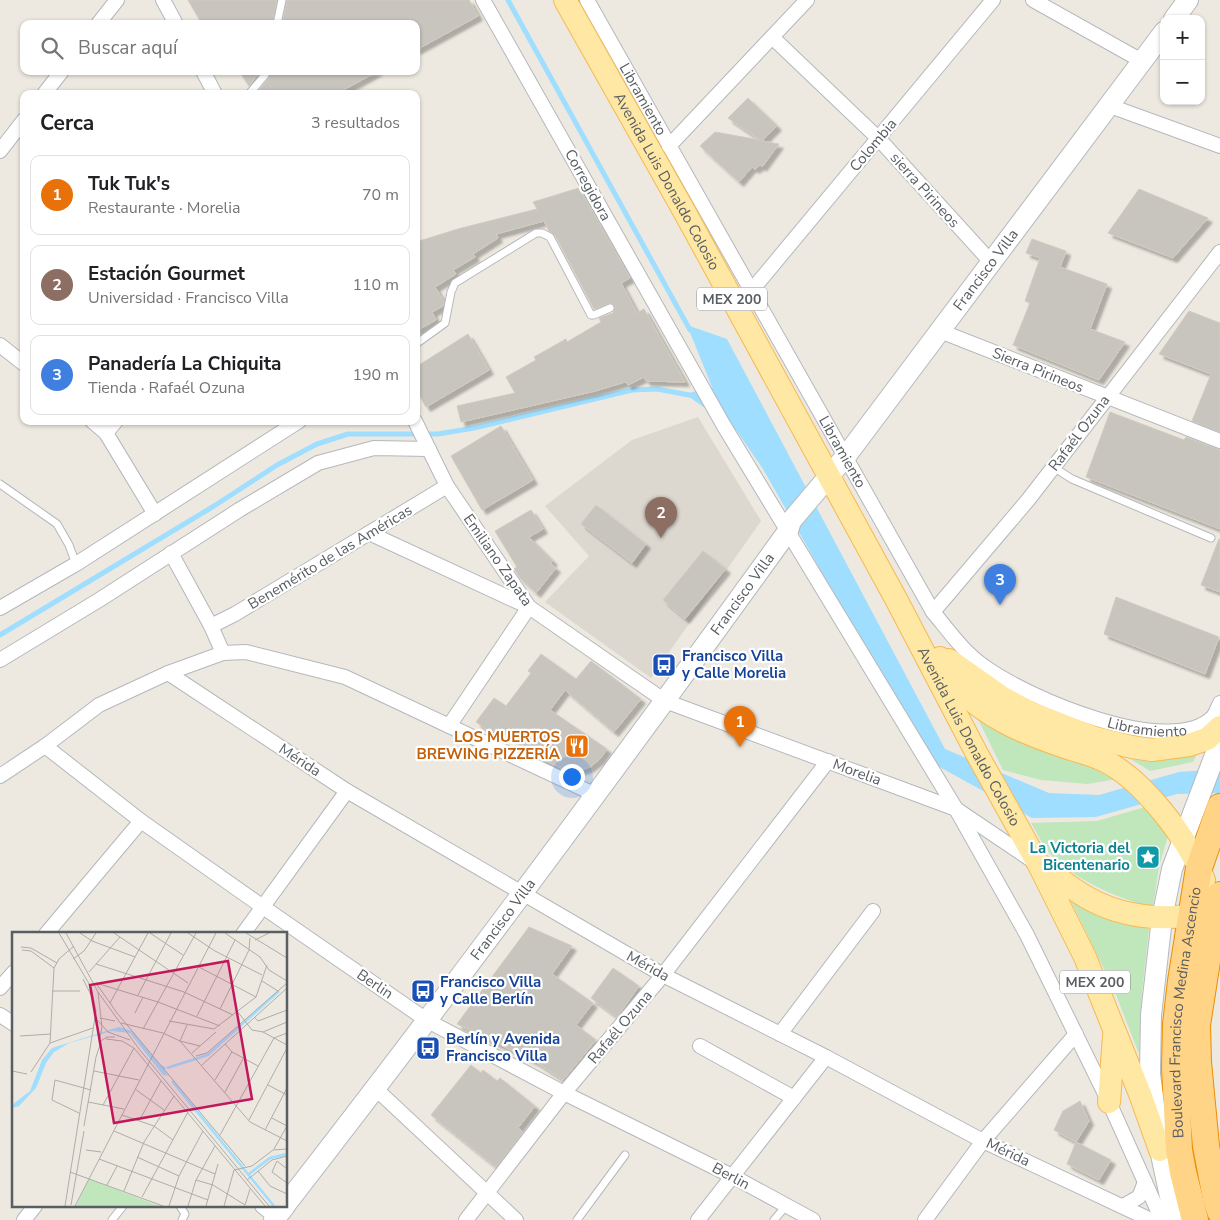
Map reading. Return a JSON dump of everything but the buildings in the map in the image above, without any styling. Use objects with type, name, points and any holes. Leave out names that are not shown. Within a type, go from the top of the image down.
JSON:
[{"type":"highway","name":"Boulevard Francisco Medina Ascencio","points":[[1195,1220],[1179,1150],[1176,1024],[1208,808]]},
{"type":"highway","name":"Boulevard Francisco Medina Ascencio","points":[[1218,904],[1202,986],[1197,1035],[1206,1146],[1220,1211]]},
{"type":"highway","points":[[1160,1150],[1183,1172],[1169,1214]]},
{"type":"main road","name":"Avenida Luis Donaldo Colosio","points":[[565,0],[692,205],[823,484],[896,599],[973,702],[1011,726],[1104,761],[1120,770],[1140,787],[1178,832]]},
{"type":"main road","name":"Avenida Luis Donaldo Colosio","points":[[896,599],[977,754],[1039,865],[1084,957],[1140,1094],[1160,1150]]},
{"type":"main road","points":[[933,649],[1002,698],[1031,713],[1096,738],[1152,750],[1189,745],[1207,739],[1220,727]]},
{"type":"main road","name":"MEX 200","points":[[1178,832],[1218,904]]},
{"type":"main road","points":[[1039,865],[1083,895],[1112,908],[1138,916],[1162,918],[1191,916],[1218,904]]},
{"type":"main road","points":[[1109,1102],[1114,1030]]},
{"type":"street","points":[[101,20],[117,0]]},
{"type":"street","points":[[163,0],[174,20]]},
{"type":"street","name":"Corregidora","points":[[483,0],[724,426],[789,526],[956,809],[1027,935],[1109,1102],[1145,1182],[1169,1214]]},
{"type":"street","name":"Libramiento","points":[[587,0],[669,146],[692,205],[752,290],[933,612],[958,643],[983,666],[1027,693],[1076,711],[1142,730],[1175,731],[1201,724],[1213,716],[1220,703]]},
{"type":"street","points":[[669,146],[807,0]]},
{"type":"street","name":"Colombia","points":[[752,290],[993,0]]},
{"type":"street","points":[[1033,0],[1142,61]]},
{"type":"street","points":[[1177,15],[1188,0]]},
{"type":"street","name":"sierra Pirineos","points":[[772,37],[879,139],[990,262]]},
{"type":"street","name":"Francisco Villa","points":[[288,1197],[376,1089],[428,1021],[666,700],[789,526],[846,456],[1160,37]]},
{"type":"street","points":[[47,90],[59,75]]},
{"type":"street","points":[[205,75],[213,90]]},
{"type":"street","points":[[1110,106],[1220,146]]},
{"type":"street","points":[[0,151],[20,125]]},
{"type":"street","name":"Rafaél Ozuna","points":[[933,612],[1028,500],[1220,252]]},
{"type":"street","name":"Sierra Pirineos","points":[[940,330],[1220,441]]},
{"type":"street","points":[[0,345],[20,356]]},
{"type":"street","points":[[97,425],[106,433],[155,514]]},
{"type":"street","points":[[106,433],[113,425]]},
{"type":"street","points":[[0,608],[76,564],[293,425]]},
{"type":"street","name":"Emiliano Zapata","points":[[417,425],[447,486],[529,607],[666,700]]},
{"type":"street","points":[[0,660],[239,510],[318,463],[374,448],[427,444]]},
{"type":"street","name":"Benemérito de las Américas","points":[[211,626],[235,614],[447,486]]},
{"type":"street","points":[[369,533],[529,607],[449,726]]},
{"type":"street","points":[[172,553],[211,626],[223,653]]},
{"type":"street","points":[[0,775],[44,746],[99,705],[168,673],[223,653],[246,652],[345,676],[596,795]]},
{"type":"street","name":"Mérida","points":[[168,673],[203,698],[347,791],[663,975],[826,1057],[983,1141],[1151,1220]]},
{"type":"street","name":"Morelia","points":[[666,700],[956,809],[1039,865]]},
{"type":"street","name":"Berlin","points":[[44,746],[141,821],[428,1021],[564,1093],[732,1176],[812,1220]]},
{"type":"street","points":[[1169,1214],[1150,1074],[1151,1016],[1162,918],[1178,832],[1208,808],[1219,747]]},
{"type":"street","name":"Rafaél Ozuna","points":[[466,1220],[564,1093],[663,975],[828,761]]},
{"type":"street","points":[[244,932],[347,791]]},
{"type":"street","points":[[48,932],[141,821]]},
{"type":"street","points":[[780,1034],[873,911]]},
{"type":"street","points":[[0,988],[12,974]]},
{"type":"street","points":[[0,1014],[12,1023]]},
{"type":"street","points":[[925,1220],[983,1141],[1076,1034]]},
{"type":"street","points":[[700,1046],[794,1098]]},
{"type":"street","points":[[698,1220],[826,1057]]},
{"type":"street","points":[[376,1089],[516,1220]]},
{"type":"street","points":[[1123,1206],[1138,1197],[1145,1182]]},
{"type":"street","points":[[24,1220],[33,1208]]},
{"type":"lane","points":[[278,20],[282,0]]},
{"type":"lane","points":[[253,90],[265,75]]},
{"type":"lane","points":[[420,341],[445,323],[451,292],[455,283],[536,233],[542,233],[550,237],[591,315],[610,308]]},
{"type":"lane","points":[[1053,467],[1072,479],[1211,538]]},
{"type":"lane","points":[[0,484],[57,524],[69,545],[76,564]]},
{"type":"lane","points":[[577,1220],[625,1155]]},
{"type":"lane","points":[[774,1220],[786,1206]]},
{"type":"lane","points":[[114,1220],[122,1208]]},
{"type":"lane","points":[[181,1208],[185,1214],[182,1220]]},
{"type":"shaded area","points":[[698,417],[761,521],[651,678],[545,602],[589,556],[545,506],[632,440]]},
{"type":"green space","points":[[976,715],[1078,757],[1117,779],[1088,784],[1041,780],[1003,770]]},
{"type":"green space","points":[[1116,750],[1199,750],[1193,762],[1150,771]]},
{"type":"green space","points":[[1145,807],[1168,836],[1159,866],[1153,907],[1103,890],[1068,870],[1050,854],[1031,823],[1097,821]]},
{"type":"green space","points":[[1068,895],[1119,921],[1149,929],[1142,992],[1139,1054],[1113,987]]},
{"type":"water","points":[[687,325],[727,339],[945,749],[1049,793],[1099,795],[1179,772],[1220,769],[1220,793],[1177,794],[1096,817],[1032,818],[927,760],[763,469],[736,430],[685,394],[712,387]]},
{"type":"waterway","points":[[508,0],[690,330]]},
{"type":"waterway","points":[[0,635],[214,506],[277,465],[317,444],[348,434],[438,434],[474,428],[632,390],[657,389],[689,395]]},
{"type":"place","name":"Estación Gourmet","points":[[661,538]]},
{"type":"place","name":"Panadería La Chiquita","points":[[1000,605]]},
{"type":"place","name":"Francisco Villa y Calle Morelia","points":[[664,665]]},
{"type":"place","name":"LOS MUERTOS BREWING PIZZERÍA","points":[[577,746]]},
{"type":"place","name":"Tuk Tuk's","points":[[740,747]]},
{"type":"place","name":"La Victoria del Bicentenario","points":[[1148,857]]},
{"type":"place","name":"Francisco Villa y Calle Berlín","points":[[423,991]]},
{"type":"place","name":"Berlín y Avenida Francisco Villa","points":[[428,1048]]}]
